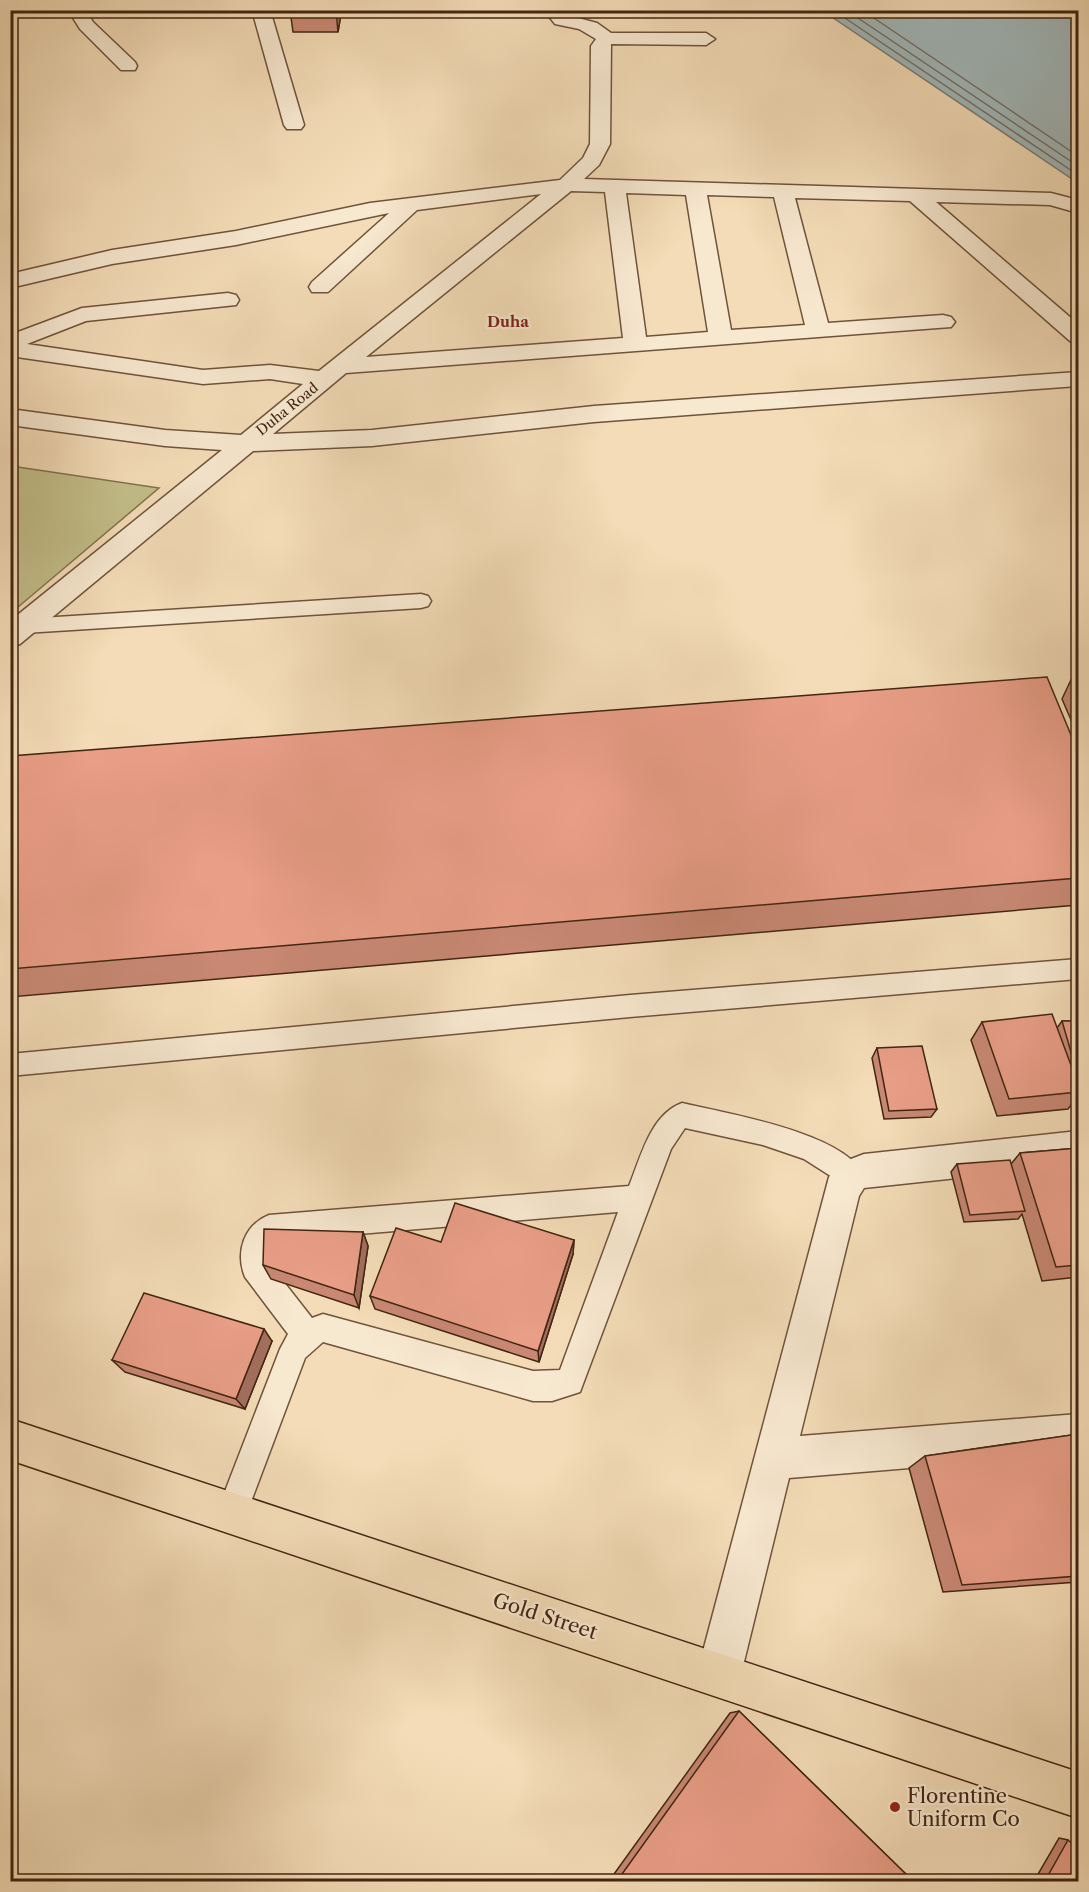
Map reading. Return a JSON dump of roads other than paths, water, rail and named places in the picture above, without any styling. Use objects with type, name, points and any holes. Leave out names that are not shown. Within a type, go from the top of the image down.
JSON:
[{"type":"main road","name":"Gold Street","points":[[10,1439],[1078,1795]]},
{"type":"street","points":[[77,10],[86,25],[128,66]]},
{"type":"street","points":[[261,10],[294,126]]},
{"type":"street","points":[[553,10],[561,20],[588,25],[598,29],[606,38],[706,39]]},
{"type":"street","name":"Duha Road","points":[[17,631],[332,372],[566,185],[592,161],[600,144],[600,46],[606,38]]},
{"type":"street","points":[[10,281],[112,257],[236,238],[369,209],[566,185],[1051,200],[1078,207]]},
{"type":"street","points":[[615,186],[635,345]]},
{"type":"street","points":[[695,188],[721,339]]},
{"type":"street","points":[[783,190],[819,332]]},
{"type":"street","points":[[915,195],[1078,336]]},
{"type":"street","points":[[320,287],[411,204]]},
{"type":"street","points":[[10,343],[82,315],[228,300]]},
{"type":"street","points":[[10,349],[202,377],[270,372],[332,372],[635,345],[943,322]]},
{"type":"street","points":[[10,417],[165,438],[246,443],[372,438],[594,414],[1078,379]]},
{"type":"street","points":[[719,1674],[842,1189],[851,1176],[882,1168],[1078,1148]]},
{"type":"street","points":[[774,1459],[1078,1434]]},
{"type":"lane","points":[[17,631],[421,601]]},
{"type":"lane","points":[[10,1065],[619,1007],[1078,969]]},
{"type":"lane","points":[[232,1512],[294,1349],[307,1335],[323,1328],[533,1386],[552,1386],[570,1382],[660,1142],[673,1121],[682,1116],[763,1133],[813,1150],[851,1176]]},
{"type":"lane","points":[[307,1335],[255,1267],[256,1242],[269,1228],[638,1198]]},
{"type":"water","points":[[823,11],[1068,11],[1078,17],[1078,183]]},
{"type":"place","name":"Florentine Uniform Co","points":[[895,1807]]},
{"type":"district","name":"Duha","points":[[508,321]]}]
